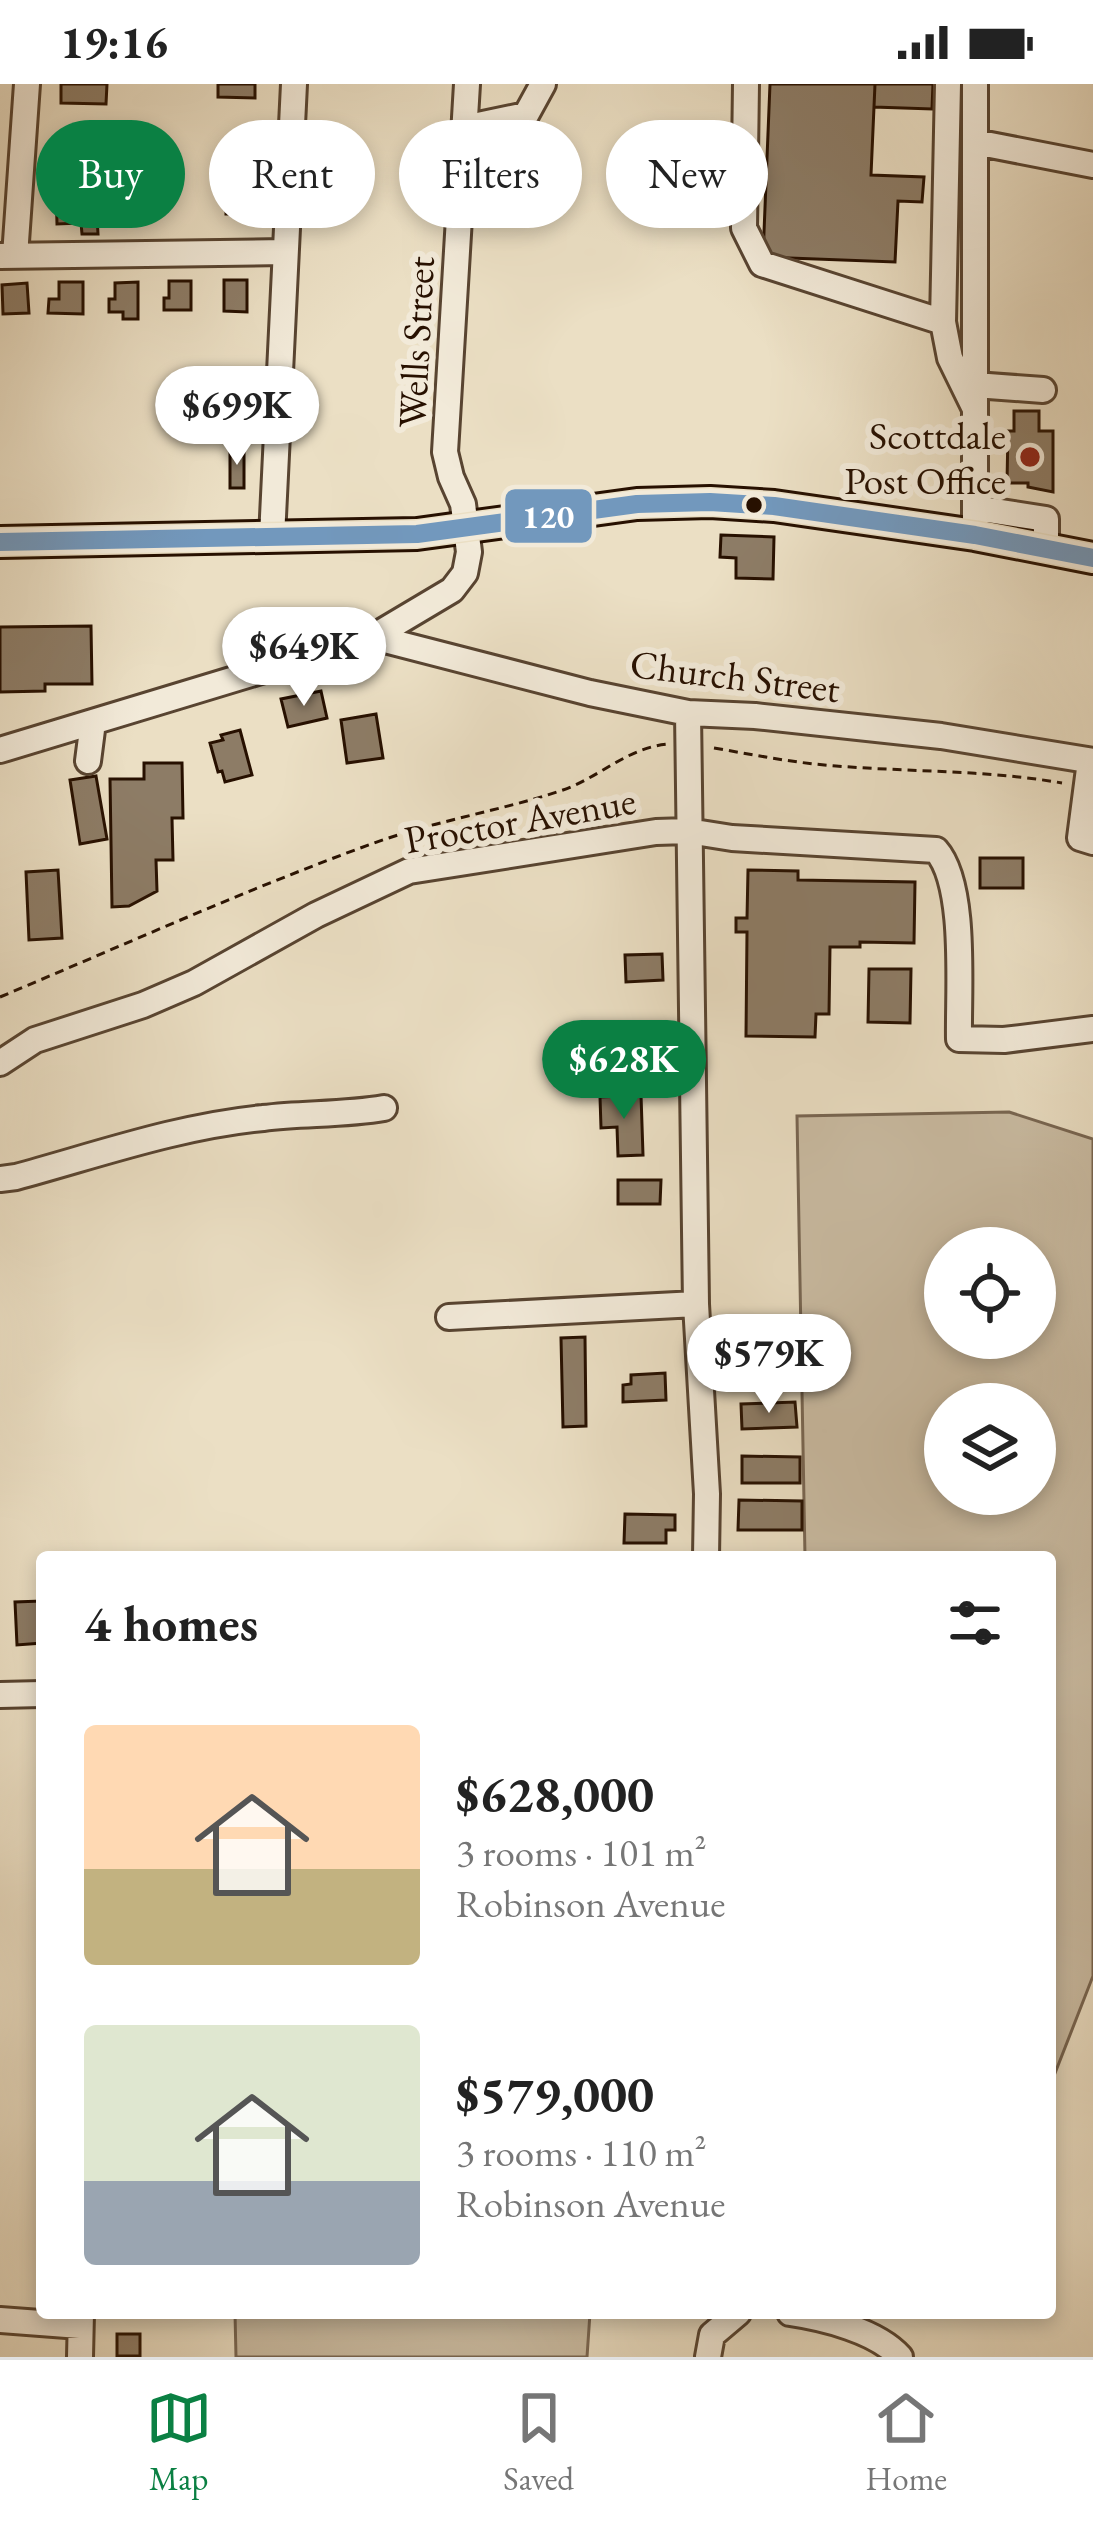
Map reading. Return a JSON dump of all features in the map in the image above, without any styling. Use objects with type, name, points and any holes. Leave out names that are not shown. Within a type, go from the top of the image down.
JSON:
[{"type":"main road","points":[[0,542],[417,533],[665,501],[975,522],[1046,549],[1093,558]]},
{"type":"street","points":[[27,84],[8,256],[284,252]]},
{"type":"street","points":[[272,537],[294,84]]},
{"type":"street","name":"Wells Street","points":[[464,120],[466,84]]},
{"type":"street","points":[[502,120],[526,115],[543,84]]},
{"type":"street","points":[[746,84],[744,228],[762,264],[943,322]]},
{"type":"street","points":[[948,84],[943,322],[950,358],[975,397]]},
{"type":"street","points":[[975,84],[975,522]]},
{"type":"street","points":[[975,142],[1093,165]]},
{"type":"street","name":"Wells Street","points":[[458,228],[446,452],[467,529]]},
{"type":"street","points":[[975,397],[1043,390]]},
{"type":"street","points":[[0,750],[373,638],[452,590],[465,573],[467,529]]},
{"type":"street","name":"Church Street","points":[[373,638],[688,713],[940,736],[1092,761]]},
{"type":"street","points":[[688,713],[696,1304],[706,1551]]},
{"type":"street","points":[[88,761],[94,722]]},
{"type":"street","points":[[1092,761],[1080,838],[1093,842]]},
{"type":"street","name":"Proctor Avenue","points":[[0,1063],[34,1040],[143,1005],[194,983],[316,915],[409,871],[568,844],[688,831],[732,838],[936,850],[945,860],[956,901],[959,1039],[1004,1040],[1093,1029]]},
{"type":"street","points":[[0,1179],[187,1131],[262,1118],[384,1108]]},
{"type":"street","points":[[449,1317],[696,1304]]},
{"type":"street","points":[[0,1695],[36,1694]]},
{"type":"street","points":[[0,2320],[81,2319],[80,2357]]},
{"type":"street","points":[[710,2346],[733,2319]]},
{"type":"street","points":[[823,2319],[851,2327],[894,2352]]},
{"type":"path","points":[[0,997],[371,844],[554,794],[633,753],[676,744]]},
{"type":"path","points":[[700,746],[777,760],[965,771],[1077,786]]},
{"type":"shaded area","points":[[1009,1112],[1093,1139],[1093,1976],[1056,2071],[1056,1551],[805,1551],[797,1116]]},
{"type":"shaded area","points":[[235,2319],[590,2319],[587,2357],[236,2357]]},
{"type":"building","points":[[61,84],[107,84],[106,104],[61,103]]},
{"type":"building","points":[[218,84],[255,84],[255,98],[218,97]]},
{"type":"building","points":[[770,84],[875,84],[871,175],[924,177],[922,202],[898,201],[895,262],[763,257],[764,228],[768,228]]},
{"type":"building","points":[[875,84],[933,84],[932,109],[874,107]]},
{"type":"building","points":[[81,228],[98,228],[98,234],[82,234]]},
{"type":"building","points":[[224,280],[247,280],[247,312],[224,311]]},
{"type":"building","points":[[169,281],[191,281],[191,310],[164,310]]},
{"type":"building","points":[[59,282],[83,282],[83,314],[48,313],[49,299],[59,299]]},
{"type":"building","points":[[138,282],[138,319],[109,312],[115,283]]},
{"type":"building","points":[[27,283],[29,313],[3,314],[2,285]]},
{"type":"building","name":"Scottdale Post Office","points":[[1014,411],[1039,411],[1039,431],[1053,431],[1053,492],[1028,487],[1028,483],[1007,483],[1008,431],[1014,431]]},
{"type":"building","points":[[230,449],[244,449],[244,488],[230,488]]},
{"type":"building","points":[[721,535],[774,537],[773,579],[736,578],[736,558],[720,557]]},
{"type":"building","points":[[91,626],[92,684],[45,684],[45,691],[0,692],[0,627]]},
{"type":"building","points":[[321,691],[327,718],[288,727],[281,699]]},
{"type":"building","points":[[376,714],[383,758],[347,763],[341,720]]},
{"type":"building","points":[[240,730],[252,775],[225,782],[210,743]]},
{"type":"building","points":[[144,763],[182,763],[183,818],[172,818],[173,860],[156,860],[157,891],[129,906],[112,907],[110,779],[144,779]]},
{"type":"building","points":[[96,776],[107,839],[80,844],[70,780]]},
{"type":"building","points":[[980,858],[1023,858],[1023,888],[980,888]]},
{"type":"building","points":[[58,870],[62,938],[29,940],[26,872]]},
{"type":"building","points":[[748,870],[798,871],[798,880],[915,882],[914,943],[830,947],[829,1014],[816,1014],[815,1037],[746,1036],[747,932],[736,932],[736,918],[747,918]]},
{"type":"building","points":[[662,954],[663,980],[626,982],[625,955]]},
{"type":"building","points":[[869,969],[911,969],[910,1023],[868,1022]]},
{"type":"building","points":[[641,1095],[643,1155],[618,1156],[617,1127],[601,1128],[600,1097]]},
{"type":"building","points":[[618,1180],[661,1180],[660,1204],[618,1204]]},
{"type":"building","points":[[585,1337],[586,1426],[563,1427],[561,1338]]},
{"type":"building","points":[[665,1373],[666,1400],[623,1402],[623,1385],[631,1384],[631,1375]]},
{"type":"building","points":[[795,1402],[797,1427],[742,1429],[741,1404]]},
{"type":"building","points":[[742,1456],[800,1457],[800,1483],[742,1483]]},
{"type":"building","points":[[739,1500],[802,1501],[802,1530],[738,1530]]},
{"type":"building","points":[[625,1514],[675,1515],[675,1530],[666,1530],[666,1543],[624,1543]]},
{"type":"building","points":[[36,1601],[36,1643],[17,1645],[15,1602]]},
{"type":"building","points":[[117,2334],[140,2334],[140,2356],[117,2356]]},
{"type":"transit line","name":"120","points":[[0,542],[417,534],[637,504],[710,502],[774,506],[975,535],[1093,558]]},
{"type":"place","name":"Scottdale Post Office","points":[[1030,457]]}]
